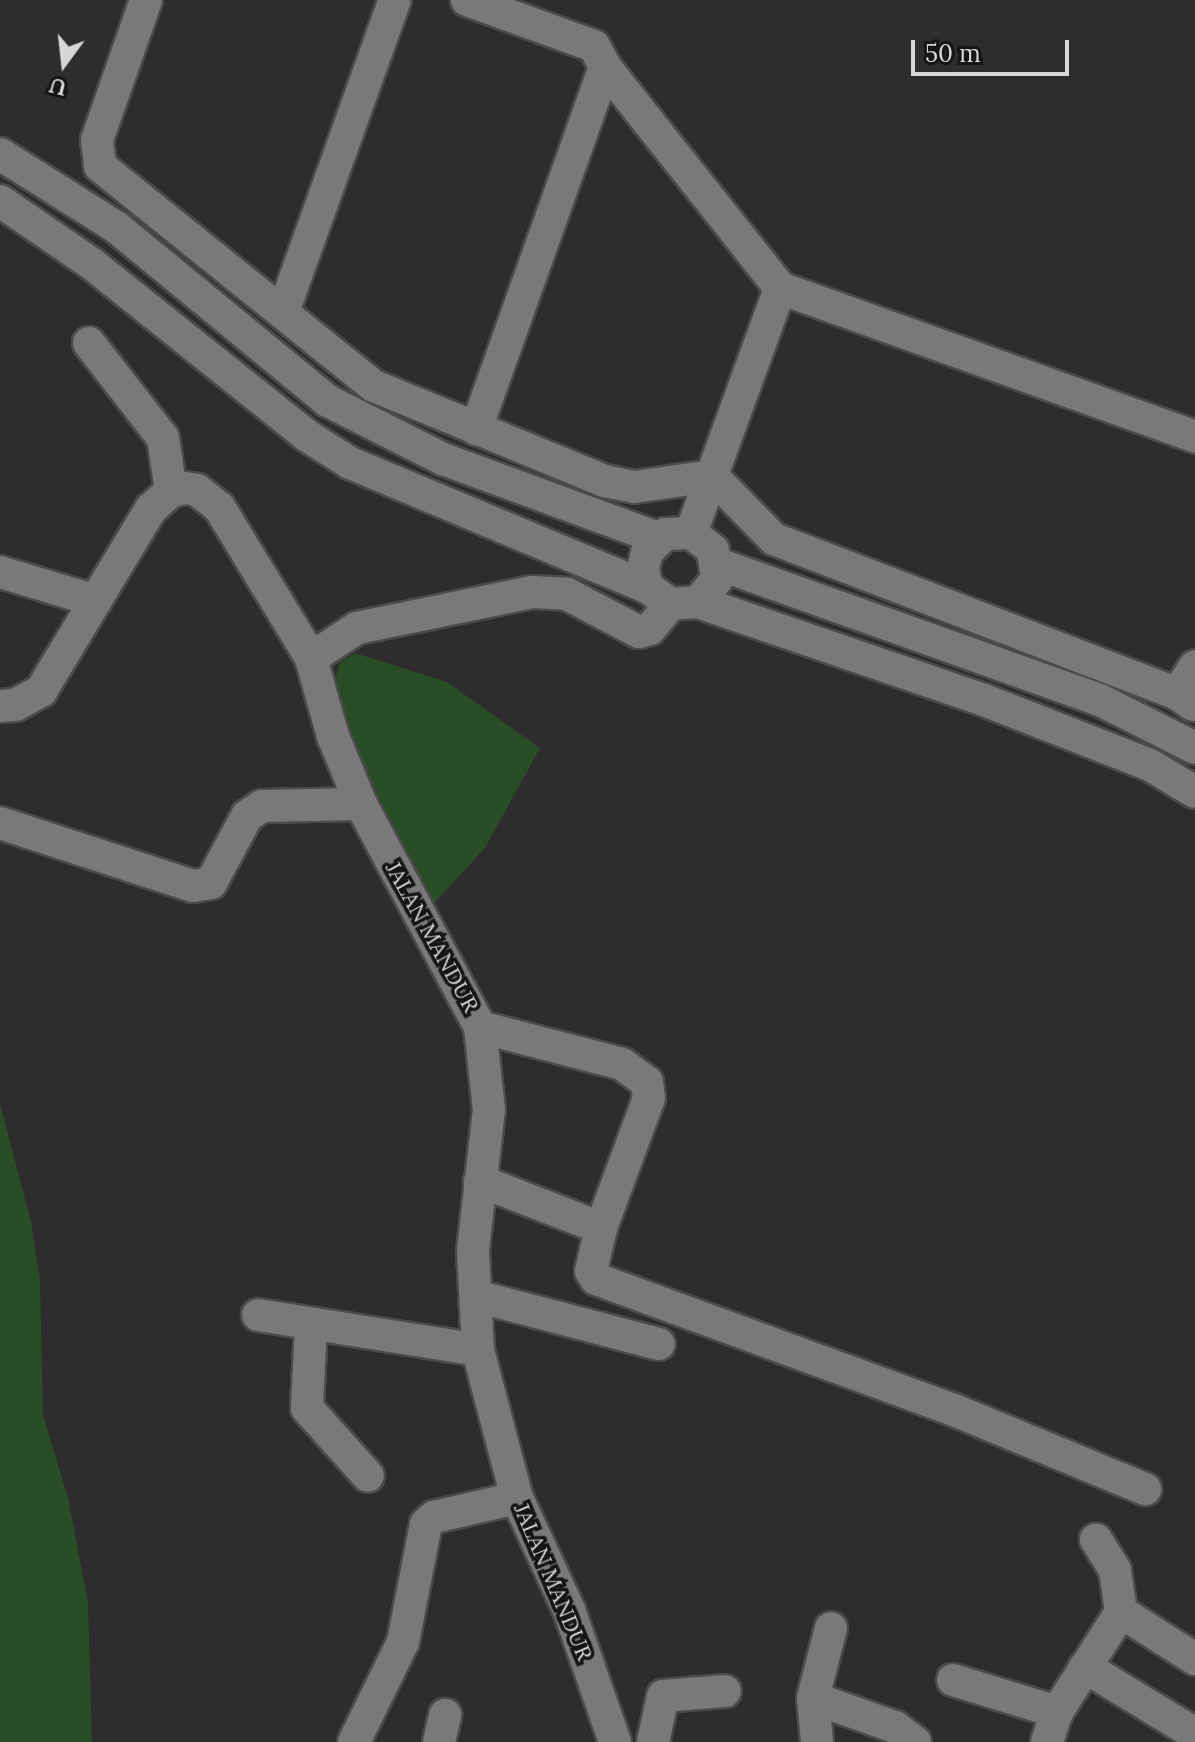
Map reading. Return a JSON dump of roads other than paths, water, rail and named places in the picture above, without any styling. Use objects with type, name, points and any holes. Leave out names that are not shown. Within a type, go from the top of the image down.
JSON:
[{"type":"street","points":[[146,0],[97,140],[100,166],[374,386],[604,481],[634,487],[712,476]]},
{"type":"street","points":[[283,312],[395,0]]},
{"type":"street","points":[[467,0],[594,46],[605,67],[780,288],[1195,437]]},
{"type":"street","points":[[476,429],[605,67]]},
{"type":"street","points":[[0,154],[116,227],[340,408],[443,459],[658,538],[691,533],[713,550],[718,564],[717,579],[672,598],[650,629],[639,632],[567,594],[532,592],[357,628],[311,658]]},
{"type":"street","points":[[0,201],[92,264],[306,435],[350,463],[672,598],[1085,738],[1150,765],[1195,792]]},
{"type":"street","points":[[691,533],[780,288]]},
{"type":"street","points":[[0,706],[15,705],[41,691],[151,509],[171,491],[163,438],[89,343]]},
{"type":"street","points":[[712,476],[774,539],[1186,700],[1195,666]]},
{"type":"street","name":"JALAN MANDUR","points":[[171,491],[197,490],[219,507],[311,658],[333,736],[361,804],[480,1027],[489,1110],[473,1250],[478,1350],[517,1498],[569,1610],[615,1742]]},
{"type":"street","points":[[658,538],[645,560],[672,598]]},
{"type":"street","points":[[718,564],[1100,700],[1195,748]]},
{"type":"street","points":[[0,572],[96,601]]},
{"type":"street","points":[[0,823],[193,886],[211,883],[247,816],[262,806],[361,804]]},
{"type":"street","points":[[480,1027],[622,1064],[647,1082],[649,1098],[601,1228],[591,1271],[596,1279],[954,1410],[1145,1489]]},
{"type":"street","points":[[480,1181],[601,1228]]},
{"type":"street","points":[[476,1296],[659,1344]]},
{"type":"street","points":[[258,1315],[478,1350]]},
{"type":"street","points":[[311,1325],[307,1408],[368,1476]]},
{"type":"street","points":[[354,1742],[403,1642],[420,1534],[426,1524],[434,1517],[517,1498]]},
{"type":"street","points":[[953,1680],[1052,1727],[1085,1667],[1121,1612],[1115,1570],[1096,1539]]},
{"type":"street","points":[[1121,1612],[1195,1659]]},
{"type":"street","points":[[817,1742],[813,1698],[831,1628]]},
{"type":"street","points":[[1085,1667],[1195,1734]]},
{"type":"street","points":[[653,1742],[663,1696],[725,1691]]},
{"type":"street","points":[[813,1698],[895,1727],[915,1742]]}]
